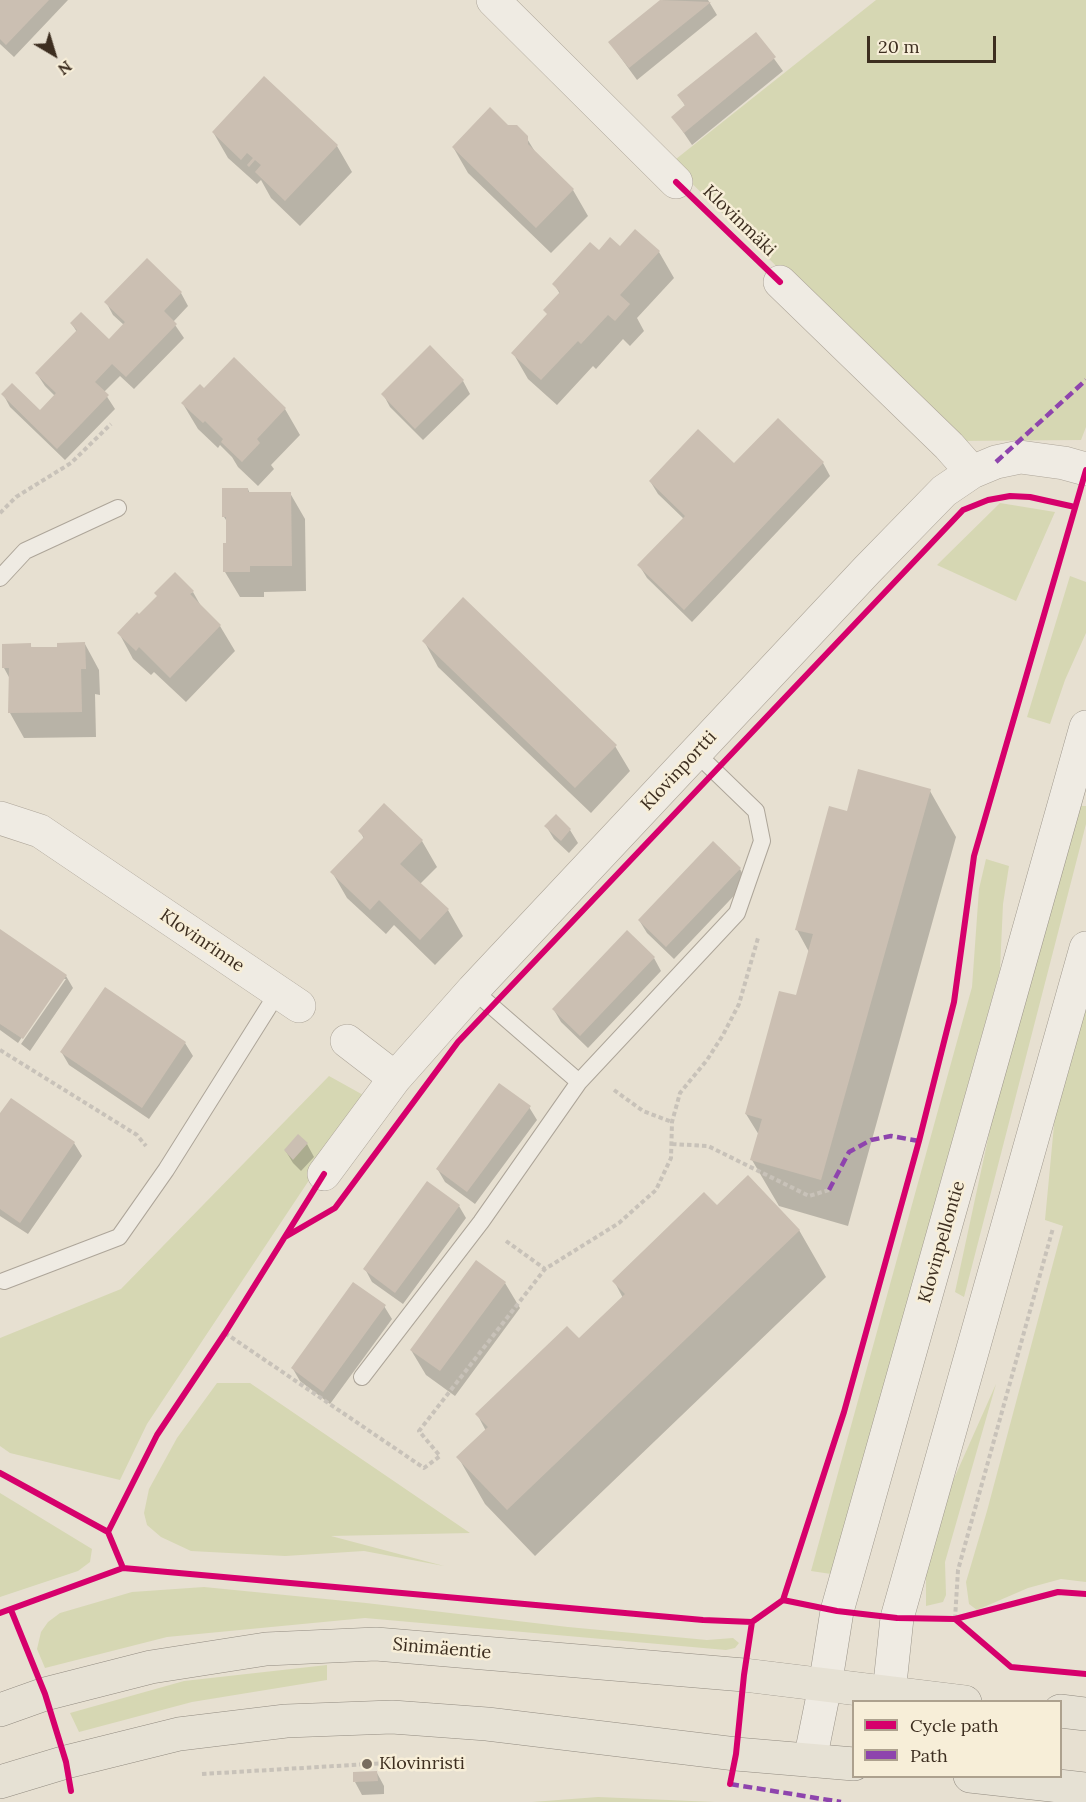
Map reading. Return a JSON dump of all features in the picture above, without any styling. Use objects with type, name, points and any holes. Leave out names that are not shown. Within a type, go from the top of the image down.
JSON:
[{"type":"main road","name":"Sinimäentie","points":[[0,1710],[45,1694],[151,1667],[266,1649],[376,1644],[744,1675],[825,1686],[888,1698],[939,1700]]},
{"type":"main road","points":[[1062,1712],[1086,1714]]},
{"type":"main road","points":[[0,1782],[66,1762],[179,1734],[286,1721],[380,1718],[487,1724],[736,1754],[852,1764]]},
{"type":"main road","points":[[988,1778],[1086,1789]]},
{"type":"street","name":"Klovinmäki","points":[[493,0],[676,182]]},
{"type":"street","name":"Klovinmäki","points":[[780,282],[972,472]]},
{"type":"street","name":"Klovinportti","points":[[324,1174],[395,1078],[473,990],[944,491],[972,472],[996,462],[1020,458],[1064,463],[1086,469]]},
{"type":"street","name":"Klovinpellontie","points":[[810,1760],[837,1611],[1086,727]]},
{"type":"street","name":"Klovinrinne","points":[[0,818],[40,831],[289,999]]},
{"type":"street","points":[[888,1698],[897,1618],[1086,948]]},
{"type":"street","points":[[347,1041],[395,1078]]},
{"type":"lane","points":[[0,578],[25,551],[118,508]]},
{"type":"lane","points":[[362,1377],[481,1222],[579,1082],[737,913],[762,841],[756,811],[696,753]]},
{"type":"lane","points":[[473,990],[579,1082]]},
{"type":"lane","points":[[4,1281],[118,1237],[289,999]]},
{"type":"path","points":[[0,513],[16,497],[71,463],[111,424]]},
{"type":"path","points":[[225,1333],[424,1468],[440,1456],[419,1431],[545,1269],[619,1223],[656,1190],[671,1158],[672,1122],[681,1093],[707,1060],[739,1004],[759,939],[737,913]]},
{"type":"path","points":[[0,1050],[137,1135],[166,1170]]},
{"type":"path","points":[[592,1068],[624,1098],[643,1111],[672,1122]]},
{"type":"path","points":[[672,1144],[708,1146],[809,1196],[829,1190]]},
{"type":"path","points":[[481,1222],[545,1269]]},
{"type":"path","points":[[963,1626],[956,1619],[958,1570],[1053,1228]]},
{"type":"path","points":[[219,1343],[231,1324]]},
{"type":"path","points":[[897,1618],[956,1619],[967,1616]]},
{"type":"path","points":[[201,1774],[424,1761]]},
{"type":"green space","points":[[876,0],[1086,0],[1086,427],[1081,440],[955,441],[671,163]]},
{"type":"green space","points":[[1000,503],[1055,512],[1016,601],[937,565]]},
{"type":"green space","points":[[1070,576],[1086,582],[1086,633],[1065,680],[1050,724],[1027,717]]},
{"type":"green space","points":[[1078,806],[1086,806],[1086,824],[964,1297],[955,1292],[997,1097]]},
{"type":"green space","points":[[986,859],[1009,866],[1003,904],[1000,970],[831,1574],[811,1571],[972,987],[979,889]]},
{"type":"green space","points":[[1086,987],[1086,1582],[1061,1579],[1028,1588],[977,1610],[969,1604],[966,1582],[1063,1226],[1045,1220],[1058,1083]]},
{"type":"green space","points":[[329,1076],[365,1096],[147,1424],[120,1480],[10,1453],[0,1446],[0,1338],[121,1289]]},
{"type":"green space","points":[[217,1383],[250,1383],[470,1533],[331,1536],[444,1566],[364,1551],[285,1556],[191,1551],[161,1537],[147,1525],[144,1513],[149,1489],[177,1438]]},
{"type":"green space","points":[[996,1384],[945,1562],[946,1595],[943,1602],[926,1606],[926,1566],[933,1526]]},
{"type":"green space","points":[[0,1493],[92,1549],[90,1562],[78,1571],[0,1597]]},
{"type":"green space","points":[[204,1587],[568,1627],[707,1640],[733,1638],[739,1643],[735,1648],[726,1650],[365,1618],[167,1637],[45,1668],[37,1649],[41,1632],[48,1622],[60,1613],[132,1592]]},
{"type":"green space","points":[[327,1665],[327,1680],[192,1702],[79,1732],[70,1713],[184,1681]]},
{"type":"green space","points":[[598,1797],[715,1802],[532,1802]]},
{"type":"building","points":[[0,0],[49,0],[6,45],[0,39]]},
{"type":"building","points":[[660,0],[711,2],[629,68],[608,42]]},
{"type":"building","points":[[756,32],[776,57],[684,133],[671,117],[685,105],[677,95]]},
{"type":"building","points":[[264,76],[338,145],[285,201],[255,172],[261,165],[255,160],[249,167],[247,165],[253,158],[247,153],[241,160],[212,132]]},
{"type":"building","points":[[490,107],[508,125],[517,125],[528,136],[528,144],[574,189],[536,228],[452,147]]},
{"type":"building","points":[[635,229],[660,251],[620,295],[630,304],[615,321],[608,315],[581,344],[578,341],[541,380],[511,353],[547,314],[543,310],[560,292],[552,284],[590,242],[599,250],[610,237],[620,246]]},
{"type":"building","points":[[147,258],[182,292],[164,311],[177,324],[126,377],[112,364],[95,382],[109,395],[57,449],[1,394],[12,383],[40,410],[56,393],[35,373],[77,330],[70,323],[81,312],[109,339],[125,322],[104,302]]},
{"type":"building","points":[[430,345],[464,380],[415,429],[381,394]]},
{"type":"building","points":[[234,357],[286,408],[257,439],[260,443],[242,462],[221,442],[223,439],[205,421],[203,423],[181,403],[200,384],[204,388]]},
{"type":"building","points":[[778,418],[824,462],[684,610],[637,565],[685,516],[649,481],[698,429],[734,463]]},
{"type":"building","points":[[222,488],[248,488],[248,492],[291,492],[292,566],[250,566],[250,572],[223,572],[226,517],[222,517]]},
{"type":"building","points":[[175,572],[194,591],[190,594],[221,625],[170,678],[139,647],[136,651],[117,633],[137,612],[139,614],[157,596],[154,593]]},
{"type":"building","points":[[463,597],[617,745],[575,788],[422,641]]},
{"type":"building","points":[[85,642],[86,669],[81,669],[82,712],[8,713],[9,668],[2,668],[2,644],[31,643],[31,647],[57,647],[57,643]]},
{"type":"building","points":[[858,769],[931,789],[821,1180],[750,1160],[762,1119],[745,1114],[779,991],[796,995],[813,934],[795,930],[829,806],[847,811]]},
{"type":"building","points":[[384,803],[423,840],[400,864],[449,909],[420,940],[379,900],[370,910],[330,872],[364,837],[358,831]]},
{"type":"building","points":[[556,814],[571,829],[561,841],[544,826]]},
{"type":"building","points":[[713,841],[741,868],[666,947],[638,920]]},
{"type":"building","points":[[0,929],[67,975],[23,1039],[0,1024]]},
{"type":"building","points":[[627,930],[655,957],[580,1036],[552,1009]]},
{"type":"building","points":[[105,987],[186,1042],[142,1108],[60,1052]]},
{"type":"building","points":[[499,1083],[531,1106],[467,1192],[436,1169]]},
{"type":"building","points":[[11,1098],[75,1142],[20,1223],[0,1209],[0,1113]]},
{"type":"building","points":[[298,1134],[308,1143],[293,1160],[284,1150]]},
{"type":"building","points":[[748,1175],[800,1230],[507,1510],[456,1457],[488,1427],[475,1414],[567,1326],[579,1338],[625,1294],[612,1281],[704,1192],[717,1205]]},
{"type":"building","points":[[427,1181],[460,1205],[395,1293],[363,1269]]},
{"type":"building","points":[[476,1260],[506,1282],[440,1371],[410,1350]]},
{"type":"building","points":[[353,1282],[386,1305],[323,1392],[291,1368]]},
{"type":"building","points":[[377,1771],[378,1781],[353,1782],[353,1772]]},
{"type":"marked path","points":[[996,462],[1086,380]]},
{"type":"marked path","points":[[829,1190],[849,1152],[871,1140],[891,1136],[919,1141]]},
{"type":"marked path","points":[[730,1784],[841,1802]]},
{"type":"cycle path","points":[[676,182],[780,282]]},
{"type":"cycle path","points":[[783,1600],[844,1412],[919,1141],[954,1002],[974,856],[1086,470]]},
{"type":"cycle path","points":[[285,1237],[335,1208],[458,1042],[963,510],[988,500],[1010,496],[1030,497],[1075,507]]},
{"type":"cycle path","points":[[108,1532],[157,1435],[225,1333],[324,1174]]},
{"type":"cycle path","points":[[0,1473],[108,1532],[123,1568]]},
{"type":"cycle path","points":[[0,1613],[123,1568],[703,1620],[752,1622],[783,1600],[837,1611],[897,1618],[955,1619],[1011,1667],[1086,1674]]},
{"type":"cycle path","points":[[955,1619],[1058,1592],[1086,1594]]},
{"type":"cycle path","points":[[11,1610],[45,1694],[66,1762],[71,1791]]},
{"type":"cycle path","points":[[730,1784],[736,1754],[752,1622]]},
{"type":"place","name":"Klovinristi","points":[[367,1764]]}]
